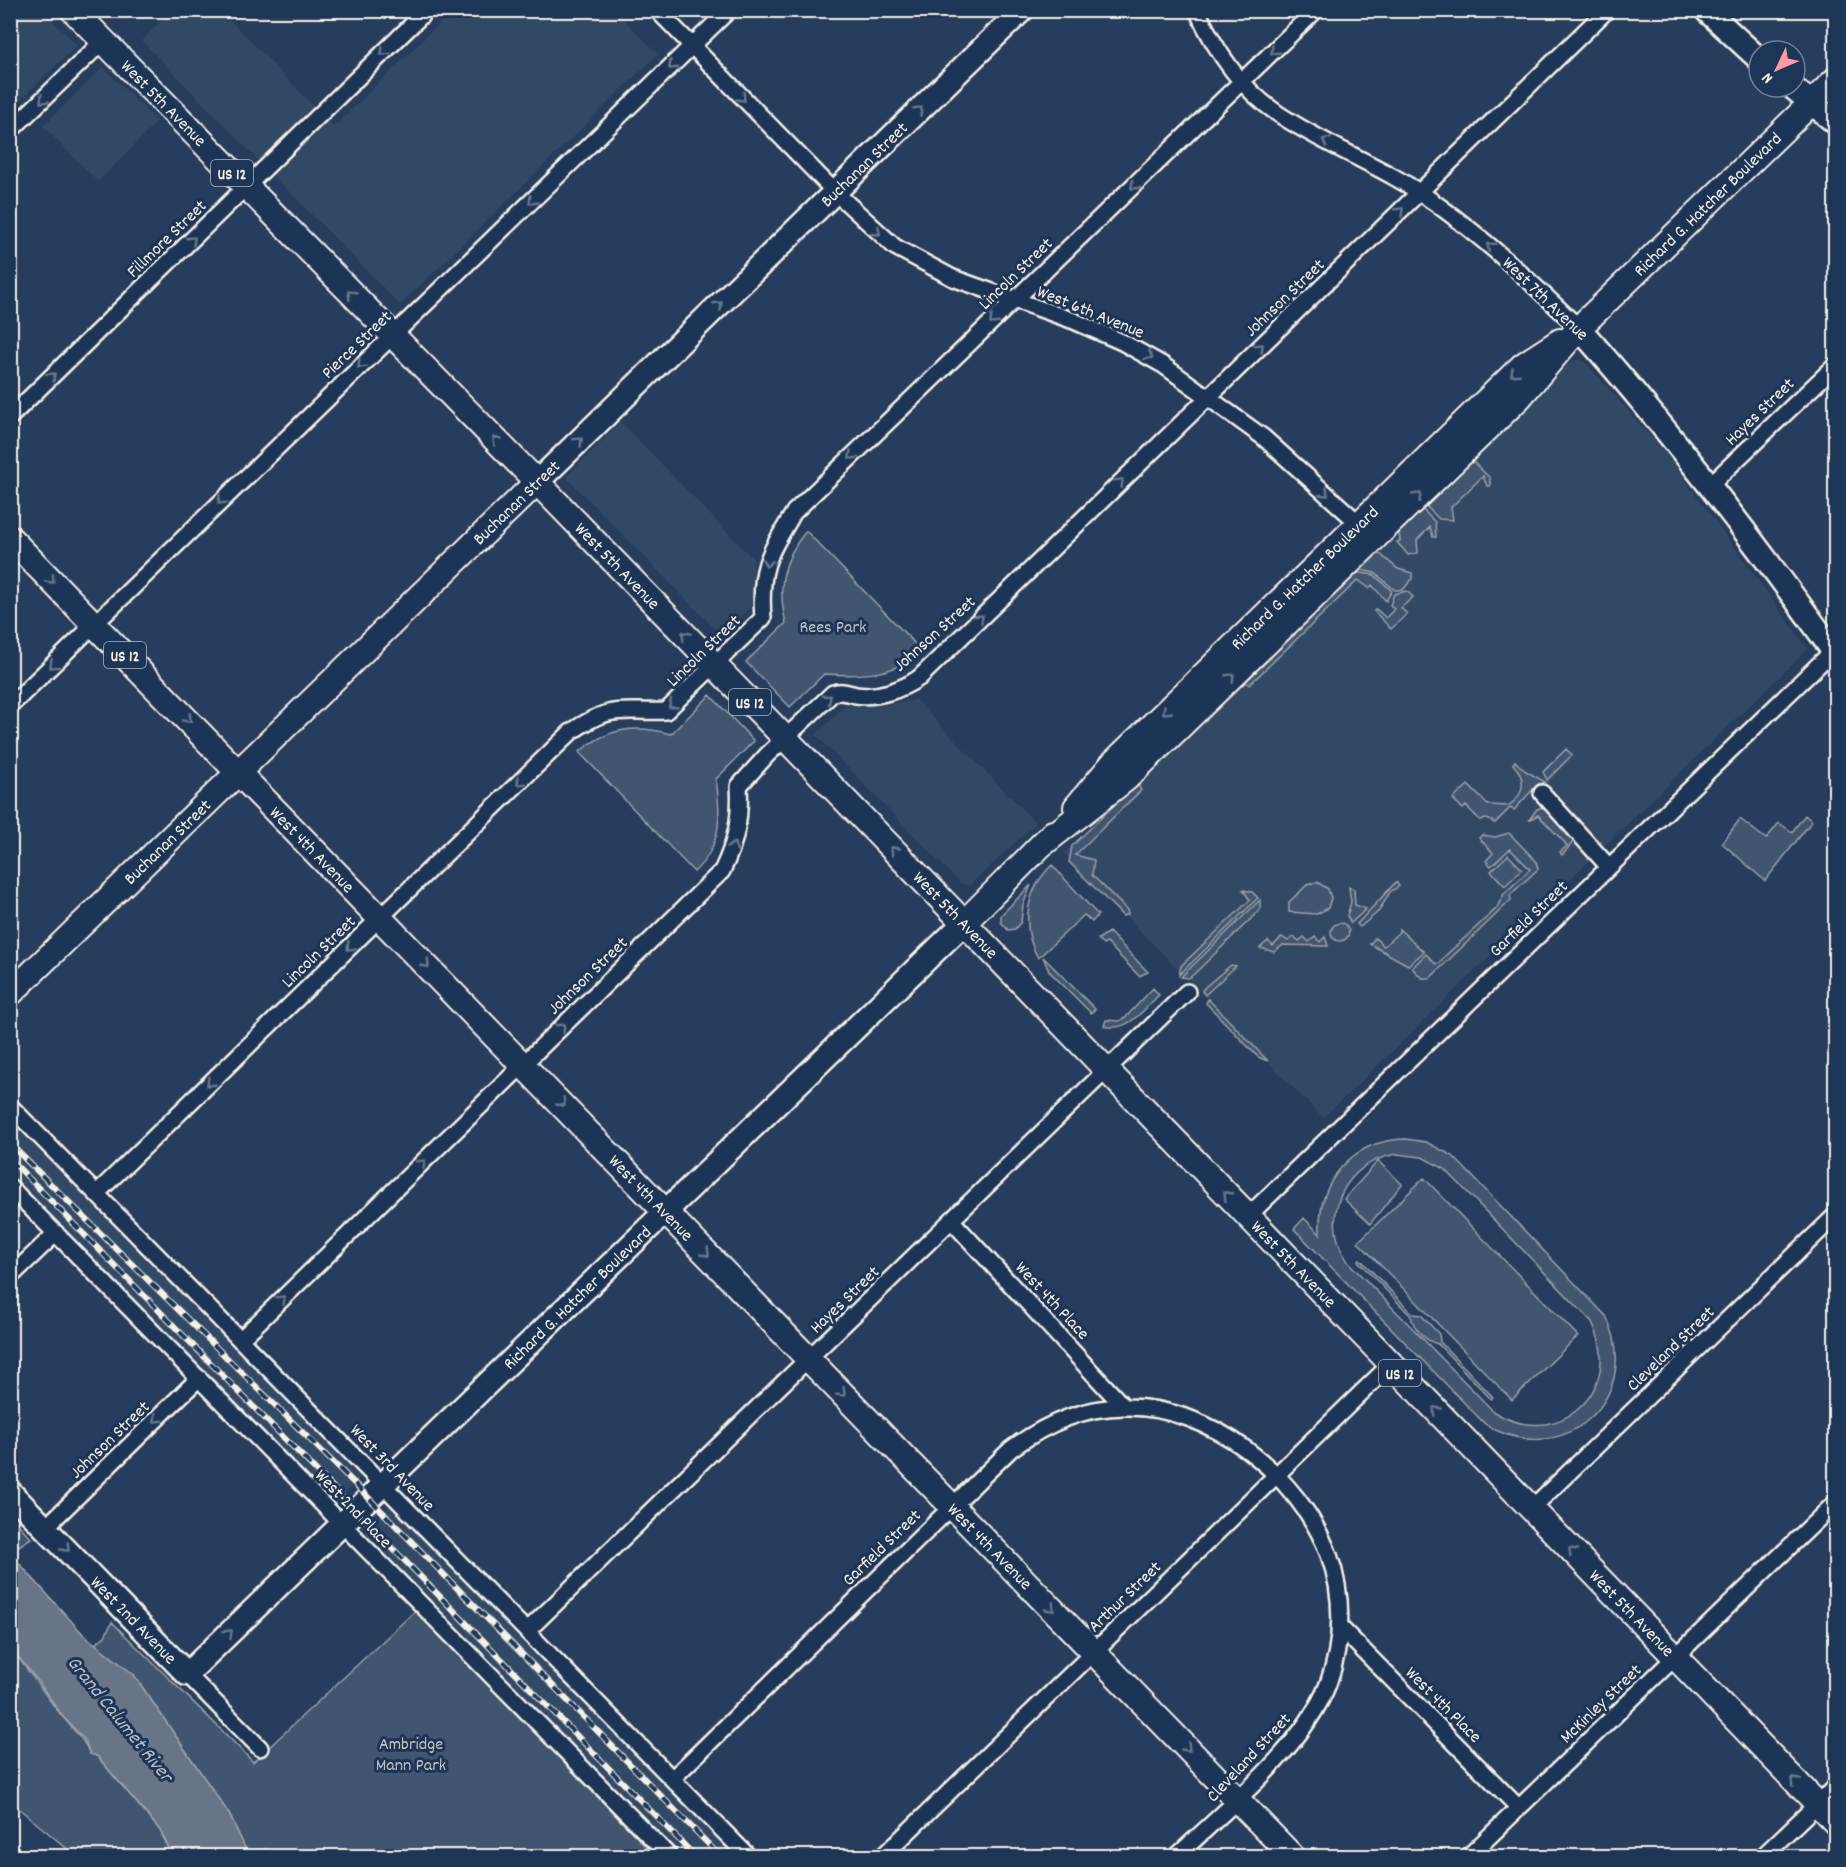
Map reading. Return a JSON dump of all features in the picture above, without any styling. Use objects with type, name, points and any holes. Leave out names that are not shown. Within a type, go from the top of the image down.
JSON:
[{"type":"main road","name":"West 5th Avenue","points":[[73,10],[715,665],[1836,1823]]},
{"type":"main road","name":"Richard G. Hatcher Boulevard","points":[[964,922],[1044,843],[1114,762],[1203,690],[1368,530],[1522,365],[1579,328],[1836,79]]},
{"type":"main road","name":"Buchanan Street","points":[[10,994],[537,482]]},
{"type":"main road","name":"West 4th Avenue","points":[[10,538],[524,1064],[1292,1857]]},
{"type":"street","name":"West 6th Avenue","points":[[657,10],[879,234],[913,258],[953,278],[1074,321],[1122,342],[1163,365],[1263,437],[1368,530]]},
{"type":"street","name":"Pierce Street","points":[[10,706],[729,10]]},
{"type":"street","name":"Buchanan Street","points":[[537,482],[1022,10]]},
{"type":"street","name":"West 7th Avenue","points":[[1197,10],[1217,49],[1242,82],[1276,112],[1419,192],[1502,256],[1579,328],[1647,404],[1835,652]]},
{"type":"street","name":"Lincoln Street","points":[[97,1193],[571,732],[590,719],[611,711],[666,711],[715,665],[763,618],[761,592],[768,556],[794,512],[1316,10]]},
{"type":"street","name":"Johnson Street","points":[[240,1340],[722,871],[732,851],[739,825],[740,783],[785,738],[833,693],[840,691],[865,696],[885,693],[919,678],[1607,10]]},
{"type":"street","points":[[1706,10],[1747,48]]},
{"type":"street","name":"Fillmore Street","points":[[10,417],[426,11]]},
{"type":"street","points":[[10,131],[103,41]]},
{"type":"street","points":[[1806,99],[1836,123]]},
{"type":"street","name":"Hayes Street","points":[[1710,485],[1836,364]]},
{"type":"street","name":"Garfield Street","points":[[1248,1216],[1835,652]]},
{"type":"street","points":[[1542,793],[1609,867]]},
{"type":"street","name":"Richard G. Hatcher Boulevard","points":[[187,1674],[964,922]]},
{"type":"street","name":"Hayes Street","points":[[527,1631],[1187,992]]},
{"type":"street","name":"West 3rd Avenue","points":[[10,1106],[748,1857]]},
{"type":"street","name":"West 2nd Place","points":[[10,1186],[669,1857]]},
{"type":"street","name":"Cleveland Street","points":[[1531,1509],[1836,1215]]},
{"type":"street","name":"West 4th Place","points":[[952,1221],[1124,1407]]},
{"type":"street","points":[[10,1277],[56,1233]]},
{"type":"street","name":"Arthur Street","points":[[883,1857],[1391,1364]]},
{"type":"street","name":"Johnson Street","points":[[46,1527],[199,1378]]},
{"type":"street","name":"Garfield Street","points":[[672,1779],[998,1460],[1044,1427],[1087,1412],[1124,1407],[1161,1410],[1208,1425],[1243,1448],[1275,1476]]},
{"type":"street","name":"Cleveland Street","points":[[1177,1857],[1285,1750],[1311,1717],[1328,1683],[1340,1627],[1338,1597],[1329,1555],[1306,1512],[1275,1476]]},
{"type":"street","name":"West 2nd Avenue","points":[[10,1492],[260,1748]]},
{"type":"street","name":"McKinley Street","points":[[1469,1857],[1836,1502]]},
{"type":"street","name":"West 4th Place","points":[[1340,1627],[1519,1808]]},
{"type":"street","points":[[1763,1857],[1836,1786]]},
{"type":"shaded area","points":[[11,10],[43,11],[77,45],[18,102],[11,94]]},
{"type":"shaded area","points":[[175,11],[221,11],[334,127],[449,14],[446,11],[615,11],[658,54],[400,305],[142,41],[166,15]]},
{"type":"shaded area","points":[[103,67],[157,122],[98,182],[43,126]]},
{"type":"shaded area","points":[[1578,360],[1585,362],[1667,455],[1808,649],[1323,1118],[1064,853],[1569,363]]},
{"type":"shaded area","points":[[621,422],[754,560],[751,606],[722,636],[566,477]]},
{"type":"shaded area","points":[[916,700],[1036,823],[969,886],[960,883],[816,735],[847,704],[859,707]]},
{"type":"shaded area","points":[[11,1122],[361,1477],[334,1504],[11,1174]]},
{"type":"shaded area","points":[[390,1506],[734,1856],[683,1856],[364,1533]]},
{"type":"green space","points":[[1471,460],[1490,478],[1490,486],[1487,486],[1483,476],[1451,507],[1453,520],[1439,519],[1425,505]]},
{"type":"green space","points":[[1422,509],[1435,522],[1436,537],[1433,537],[1430,527],[1417,540],[1418,553],[1408,555],[1397,542],[1400,541],[1399,532]]},
{"type":"green space","name":"Rees Park","points":[[806,531],[922,651],[912,659],[889,670],[851,675],[824,674],[790,707],[746,662],[786,623],[782,598],[784,575],[791,553]]},
{"type":"green space","points":[[1380,554],[1398,569],[1412,573],[1412,579],[1403,590],[1395,590],[1375,573],[1361,570],[1360,566],[1371,556]]},
{"type":"green space","points":[[1354,572],[1374,575],[1392,591],[1386,601],[1372,585],[1369,588],[1358,580],[1249,685],[1244,679],[1290,636],[1295,635],[1295,629]]},
{"type":"green space","points":[[1407,591],[1413,597],[1401,608],[1407,614],[1391,629],[1374,611],[1376,609],[1386,618],[1394,609],[1390,605],[1394,594]]},
{"type":"green space","points":[[710,695],[754,741],[716,779],[719,804],[718,828],[710,851],[694,872],[579,752],[600,738],[622,730],[646,729],[671,734]]},
{"type":"green space","points":[[1566,749],[1572,755],[1547,780],[1543,772]]},
{"type":"green space","points":[[1515,761],[1524,770],[1545,782],[1538,784],[1514,810],[1510,808],[1495,823],[1487,819],[1480,820],[1466,806],[1463,809],[1453,799],[1468,785],[1488,805],[1508,806],[1518,797],[1522,786],[1521,775],[1513,764]]},
{"type":"green space","points":[[1137,783],[1141,790],[1075,855],[1094,860],[1092,875],[1127,910],[1128,914],[1123,916],[1069,862],[1072,846]]},
{"type":"green space","points":[[1543,807],[1574,841],[1562,855],[1560,852],[1567,846],[1564,842],[1538,815],[1529,820],[1537,809]]},
{"type":"green space","points":[[1805,815],[1812,821],[1765,881],[1722,843],[1740,819],[1766,839],[1779,823],[1792,832]]},
{"type":"green space","points":[[1509,833],[1536,861],[1538,869],[1510,895],[1511,900],[1430,978],[1422,978],[1412,968],[1426,954],[1436,964],[1440,963],[1496,909],[1504,894],[1530,869],[1510,849],[1491,866],[1486,861],[1493,853],[1479,838],[1482,835],[1495,837]]},
{"type":"green space","points":[[1508,855],[1522,869],[1505,886],[1491,871]]},
{"type":"green space","points":[[1052,865],[1098,915],[1092,922],[1084,915],[1038,958],[1029,933],[1028,909],[1036,886]]},
{"type":"green space","points":[[1317,882],[1328,889],[1331,898],[1328,908],[1317,914],[1289,912],[1289,902],[1307,885]]},
{"type":"green space","points":[[1396,882],[1399,886],[1390,892],[1379,911],[1360,927],[1357,924]]},
{"type":"green space","points":[[1031,885],[1023,905],[1021,922],[1015,929],[1008,930],[1001,922],[1001,915]]},
{"type":"green space","points":[[1349,887],[1354,889],[1355,905],[1366,909],[1351,923],[1347,916],[1351,902]]},
{"type":"green space","points":[[1243,890],[1252,892],[1258,898],[1179,975],[1181,966],[1250,900]]},
{"type":"green space","points":[[1260,900],[1260,910],[1194,974],[1189,978],[1181,977]]},
{"type":"green space","points":[[1340,923],[1346,926],[1349,932],[1346,938],[1340,941],[1334,938],[1331,932],[1334,926]]},
{"type":"green space","points":[[1399,929],[1424,952],[1408,965],[1370,944],[1375,938],[1384,946],[1399,932]]},
{"type":"green space","points":[[1109,932],[1148,972],[1139,976],[1107,943],[1103,945],[1098,939]]},
{"type":"green space","points":[[1282,937],[1288,941],[1294,937],[1299,941],[1304,937],[1309,942],[1315,937],[1320,942],[1325,937],[1328,946],[1283,945],[1274,952],[1260,948],[1268,941],[1273,946]]},
{"type":"green space","points":[[1043,957],[1095,1009],[1091,1013],[1049,971]]},
{"type":"green space","points":[[1231,965],[1236,966],[1205,995],[1202,991],[1205,987]]},
{"type":"green space","points":[[1153,988],[1159,995],[1134,1019],[1120,1026],[1104,1026],[1106,1020],[1119,1021],[1125,1018]]},
{"type":"green space","points":[[1208,999],[1268,1061],[1258,1057],[1206,1003]]},
{"type":"green space","points":[[1406,1139],[1426,1142],[1453,1156],[1606,1316],[1615,1346],[1615,1374],[1606,1399],[1589,1419],[1568,1433],[1542,1439],[1514,1437],[1485,1424],[1294,1229],[1304,1218],[1320,1234],[1325,1197],[1342,1167],[1369,1147],[1387,1141]],"holes":[[[1397,1154],[1422,1157],[1445,1169],[1592,1322],[1600,1347],[1600,1370],[1593,1391],[1580,1408],[1562,1419],[1541,1424],[1518,1422],[1494,1412],[1348,1262],[1339,1245],[1336,1210],[1341,1194],[1350,1180],[1363,1168],[1378,1159]]]},
{"type":"green space","points":[[1378,1161],[1402,1184],[1370,1224],[1344,1199]]},
{"type":"green space","points":[[1424,1178],[1578,1336],[1512,1400],[1358,1242]]},
{"type":"green space","points":[[1360,1259],[1413,1314],[1421,1315],[1439,1334],[1440,1342],[1493,1397],[1491,1399],[1438,1344],[1421,1334],[1411,1316],[1358,1261]]},
{"type":"green space","points":[[11,1516],[31,1538],[11,1551]]},
{"type":"green space","name":"Ambridge Mann Park","points":[[414,1612],[419,1613],[655,1856],[272,1856],[267,1849],[246,1851],[229,1814],[134,1675],[95,1644],[105,1636],[112,1622],[253,1762]]},
{"type":"green space","points":[[10,1648],[55,1708],[81,1738],[90,1754],[97,1756],[159,1829],[173,1856],[76,1856],[11,1802]]},
{"type":"water","name":"Grand Calumet River","points":[[10,1553],[83,1634],[134,1675],[229,1814],[249,1856],[173,1856],[159,1829],[97,1756],[90,1754],[84,1739],[63,1717],[11,1648]]},
{"type":"railway","points":[[10,1144],[356,1485],[720,1856]]},
{"type":"railway","points":[[10,1159],[695,1856]]}]
